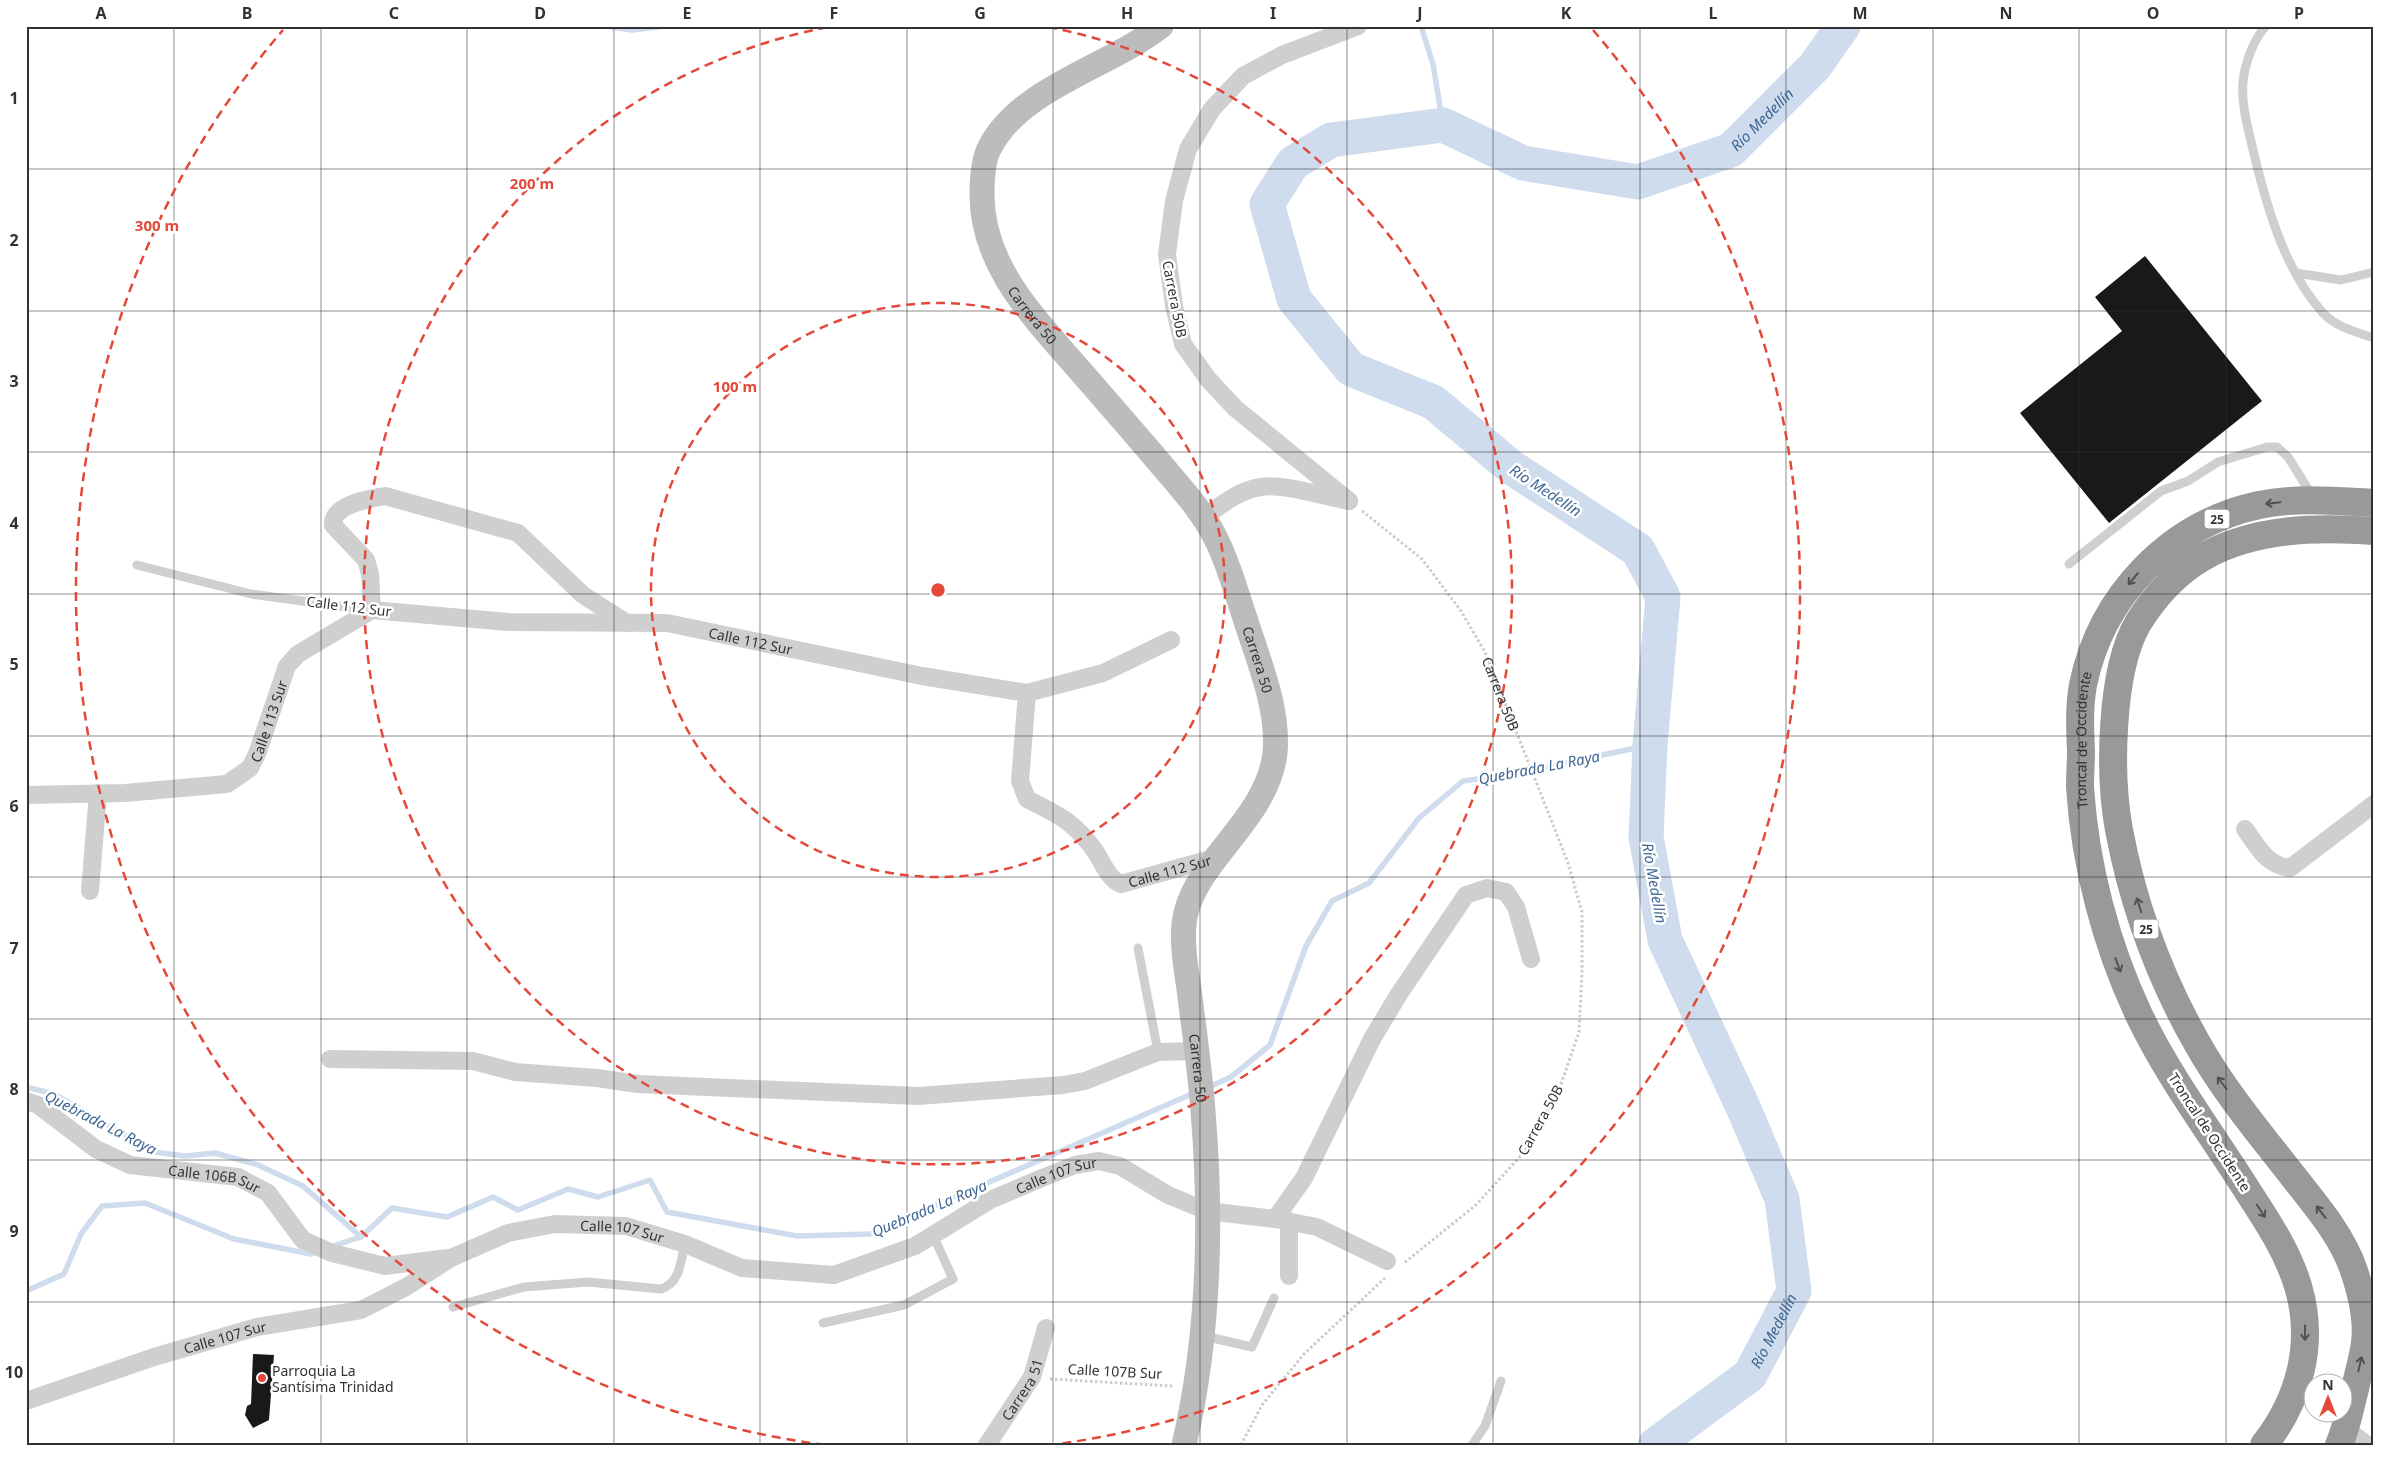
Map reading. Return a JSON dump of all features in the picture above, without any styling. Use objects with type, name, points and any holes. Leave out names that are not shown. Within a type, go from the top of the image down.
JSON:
[{"type":"highway","name":"Troncal de Occidente","points":[[2264,1445],[2286,1413],[2301,1372],[2305,1328],[2298,1285],[2285,1249],[2161,1055],[2141,1018],[2108,936],[2096,890],[2080,786],[2079,720],[2082,687],[2090,654],[2103,624],[2123,592],[2141,570],[2164,549],[2189,532],[2226,515],[2260,505],[2315,500],[2374,503]]},
{"type":"highway","name":"Troncal de Occidente","points":[[2350,1439],[2365,1342],[2360,1290],[2352,1266],[2331,1225],[2217,1078],[2196,1042],[2168,986],[2138,904],[2119,831],[2114,782],[2114,732],[2124,665],[2137,625],[2163,589],[2184,570],[2202,557],[2234,542],[2260,535],[2308,530],[2374,531]]},
{"type":"main road","name":"Carrera 50","points":[[1161,26],[1142,41],[1047,92],[1005,124],[987,151],[982,195],[986,234],[1001,272],[1032,316],[1175,481],[1217,539],[1269,692],[1275,752],[1267,781],[1250,817],[1218,857],[1192,895],[1184,922],[1184,952],[1201,1090],[1207,1178],[1203,1336],[1196,1387],[1184,1445]]},
{"type":"street","name":"Carrera 50B","points":[[1349,501],[1235,408],[1208,379],[1183,344],[1174,306],[1167,254],[1174,201],[1188,149],[1212,109],[1242,76],[1282,55],[1358,26]]},
{"type":"street","points":[[1203,518],[1230,498],[1260,487],[1278,486],[1349,501]]},
{"type":"street","points":[[372,610],[370,574],[366,560],[333,525],[333,519],[338,511],[365,499],[385,496],[518,533],[583,595],[627,623]]},
{"type":"street","name":"Calle 112 Sur","points":[[372,610],[508,622],[667,623],[922,676],[1027,693],[1020,781],[1022,792],[1027,799],[1070,822],[1094,850],[1113,880],[1121,884],[1218,857]]},
{"type":"street","name":"Calle 113 Sur","points":[[26,795],[98,793],[227,784],[250,768],[257,754],[287,666],[298,654],[372,610]]},
{"type":"street","points":[[1027,693],[1103,673],[1171,640]]},
{"type":"street","points":[[90,891],[98,793]]},
{"type":"street","points":[[2245,829],[2268,861],[2278,866],[2290,868],[2374,804]]},
{"type":"street","points":[[1289,1276],[1282,1220],[1372,1039],[1399,994],[1466,896],[1487,888],[1506,892],[1516,907],[1531,959]]},
{"type":"street","points":[[330,1059],[448,1059],[473,1061],[515,1072],[597,1078],[638,1084],[918,1096],[1063,1085],[1085,1081],[1158,1052],[1196,1051]]},
{"type":"street","name":"Calle 106B Sur","points":[[26,1101],[38,1105],[96,1149],[130,1165],[238,1177],[268,1193],[303,1240],[332,1253],[385,1266],[450,1258]]},
{"type":"street","name":"Calle 107 Sur","points":[[26,1401],[154,1357],[257,1328],[360,1310],[406,1287],[450,1258],[508,1233],[556,1224],[626,1226],[684,1244],[742,1268],[834,1275],[915,1246],[990,1200],[1075,1166],[1099,1161],[1120,1166],[1168,1195],[1207,1211],[1282,1220],[1317,1227],[1335,1233],[1394,1266]]},
{"type":"street","name":"Carrera 51","points":[[987,1445],[1032,1377],[1046,1328]]},
{"type":"lane","points":[[2266,26],[2248,57],[2243,83],[2246,119],[2268,211],[2302,285],[2324,314],[2346,329],[2374,338]]},
{"type":"lane","points":[[2296,273],[2341,280],[2374,272]]},
{"type":"lane","points":[[2069,564],[2161,491],[2188,481],[2218,462],[2267,447],[2277,447],[2288,457],[2315,500]]},
{"type":"lane","name":"Calle 112 Sur","points":[[137,565],[251,594],[372,610]]},
{"type":"lane","points":[[1138,948],[1158,1052]]},
{"type":"lane","points":[[822,1323],[904,1305],[952,1278],[932,1235]]},
{"type":"lane","points":[[453,1307],[524,1287],[588,1282],[661,1289],[670,1286],[676,1281],[684,1244]]},
{"type":"lane","points":[[1203,1336],[1252,1346],[1274,1298]]},
{"type":"lane","points":[[1472,1445],[1485,1426],[1501,1382]]},
{"type":"path","name":"Carrera 50B","points":[[1241,1445],[1262,1405],[1304,1354],[1394,1266],[1476,1204],[1524,1152],[1559,1090],[1579,1032],[1582,973],[1582,912],[1568,863],[1485,652],[1461,610],[1422,559],[1349,501]]},
{"type":"path","name":"Calle 107B Sur","points":[[1032,1377],[1129,1385],[1138,1383],[1196,1387]]},
{"type":"building","points":[[2145,256],[2262,401],[2109,523],[2020,413],[2122,331],[2095,297]]},
{"type":"building","name":"Parroquia La Santísima Trinidad","points":[[253,1354],[274,1355],[269,1420],[253,1428],[245,1415],[247,1406],[251,1404]]},
{"type":"waterway","points":[[606,26],[632,30],[666,26]]},
{"type":"waterway","points":[[1421,26],[1433,64],[1443,125]]},
{"type":"waterway","name":"Río Medellín","points":[[1655,1445],[1750,1375],[1794,1291],[1782,1199],[1743,1107],[1665,940],[1646,837],[1650,745],[1663,597],[1638,550],[1511,467],[1433,402],[1351,369],[1294,299],[1267,204],[1293,163],[1331,140],[1443,125],[1523,163],[1638,182],[1731,150],[1815,66],[1843,26]]},
{"type":"waterway","name":"Quebrada La Raya","points":[[1207,1088],[1231,1077],[1270,1045],[1306,946],[1332,901],[1369,883],[1419,818],[1463,781],[1517,773],[1650,745]]},
{"type":"waterway","name":"Quebrada La Raya","points":[[26,1087],[54,1094],[154,1152],[185,1156],[215,1153],[258,1165],[303,1186],[361,1237],[392,1208],[447,1217],[493,1197],[518,1210],[568,1189],[598,1197],[650,1180],[667,1212],[797,1236],[870,1234],[1194,1093]]},
{"type":"waterway","points":[[26,1291],[64,1274],[81,1234],[102,1206],[145,1203],[234,1239],[311,1254],[319,1251]]},
{"type":"waterway","points":[[330,1247],[361,1237]]},
{"type":"place","name":"Parroquia La Santísima Trinidad","points":[[262,1378]]}]
